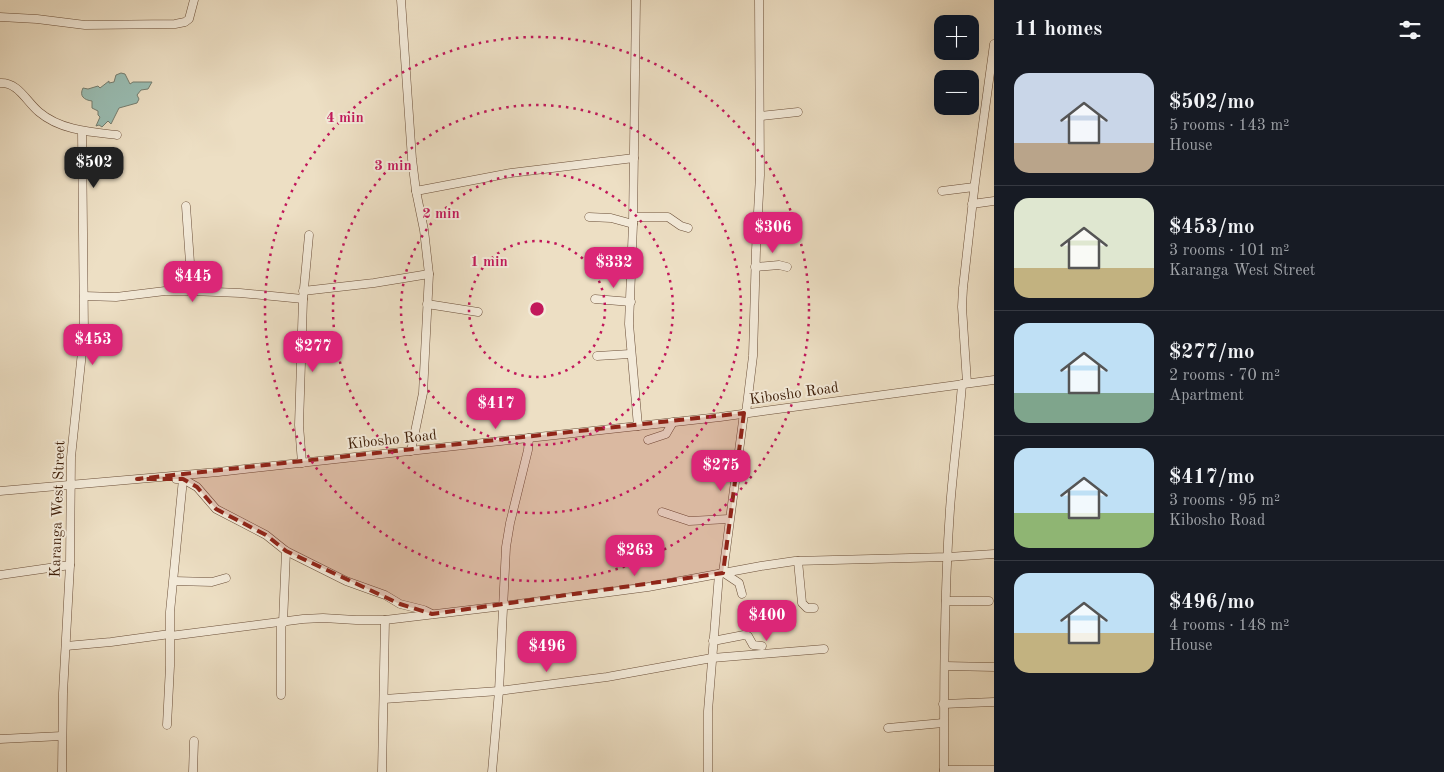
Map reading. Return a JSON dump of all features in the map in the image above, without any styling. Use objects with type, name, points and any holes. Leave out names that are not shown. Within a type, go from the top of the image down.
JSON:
[{"type":"street","points":[[0,17],[85,25],[175,24],[189,19],[194,0]]},
{"type":"street","points":[[400,0],[416,191],[424,230],[429,274],[423,393],[411,451]]},
{"type":"street","points":[[636,0],[634,220],[629,324],[630,354],[638,426]]},
{"type":"street","points":[[708,772],[707,735],[713,641],[753,356],[761,116],[759,0]]},
{"type":"street","points":[[994,44],[974,187],[963,288],[965,383],[950,508],[943,704],[944,771],[994,770]]},
{"type":"street","points":[[0,82],[11,84],[47,118],[61,125],[82,131],[117,135]]},
{"type":"street","points":[[761,116],[798,112]]},
{"type":"street","name":"Karanga West Street","points":[[62,772],[70,565],[72,440],[84,333],[82,131]]},
{"type":"street","points":[[416,191],[510,173],[634,158]]},
{"type":"street","points":[[942,191],[974,187]]},
{"type":"street","points":[[972,204],[994,201]]},
{"type":"street","points":[[186,206],[192,291]]},
{"type":"street","points":[[589,217],[634,220],[668,217],[681,226],[688,228]]},
{"type":"street","points":[[757,230],[786,227],[794,222]]},
{"type":"street","points":[[302,463],[299,425],[303,295],[309,235]]},
{"type":"street","points":[[755,267],[779,265],[788,267]]},
{"type":"street","points":[[600,268],[632,266]]},
{"type":"street","points":[[84,296],[116,297],[164,291],[303,295],[429,274]]},
{"type":"street","points":[[595,300],[631,302]]},
{"type":"street","points":[[427,304],[478,312]]},
{"type":"street","points":[[597,356],[630,354]]},
{"type":"street","name":"Kibosho Road","points":[[0,491],[302,463],[638,426],[994,380]]},
{"type":"street","points":[[648,440],[666,434],[673,422]]},
{"type":"street","points":[[492,772],[510,523],[528,450],[528,438]]},
{"type":"street","points":[[136,479],[183,479],[197,487],[216,510],[266,535],[286,551],[346,581],[385,595],[400,604],[432,614]]},
{"type":"street","points":[[167,725],[170,612],[183,479]]},
{"type":"street","points":[[662,512],[689,521],[729,519]]},
{"type":"street","points":[[281,695],[286,551]]},
{"type":"street","points":[[66,646],[323,618],[385,620],[648,586],[798,561],[994,554]]},
{"type":"street","points":[[798,561],[801,600],[807,608],[814,608]]},
{"type":"street","points":[[0,576],[70,565]]},
{"type":"street","points":[[722,573],[739,583],[742,594]]},
{"type":"street","points":[[174,581],[212,582],[226,578]]},
{"type":"street","points":[[946,602],[989,601]]},
{"type":"street","points":[[382,772],[385,620]]},
{"type":"street","points":[[713,641],[744,635],[748,636],[752,645],[762,646]]},
{"type":"street","points":[[384,699],[499,691],[607,677],[712,658],[824,649]]},
{"type":"street","points":[[945,666],[994,667]]},
{"type":"street","points":[[943,704],[994,702]]},
{"type":"street","points":[[888,728],[943,723]]},
{"type":"street","points":[[0,739],[62,736]]},
{"type":"street","points":[[193,772],[194,741]]},
{"type":"highlighted area","points":[[744,413],[723,573],[432,614],[400,604],[286,551],[266,535],[216,509],[197,487],[183,479],[137,479]]},
{"type":"water","points":[[125,74],[130,84],[133,82],[152,82],[148,89],[141,90],[137,95],[139,99],[137,103],[119,108],[111,124],[108,121],[102,127],[96,126],[100,117],[98,111],[92,108],[92,101],[83,97],[83,88],[88,89],[98,86],[100,88],[109,81],[109,83],[114,82],[116,75]]}]
